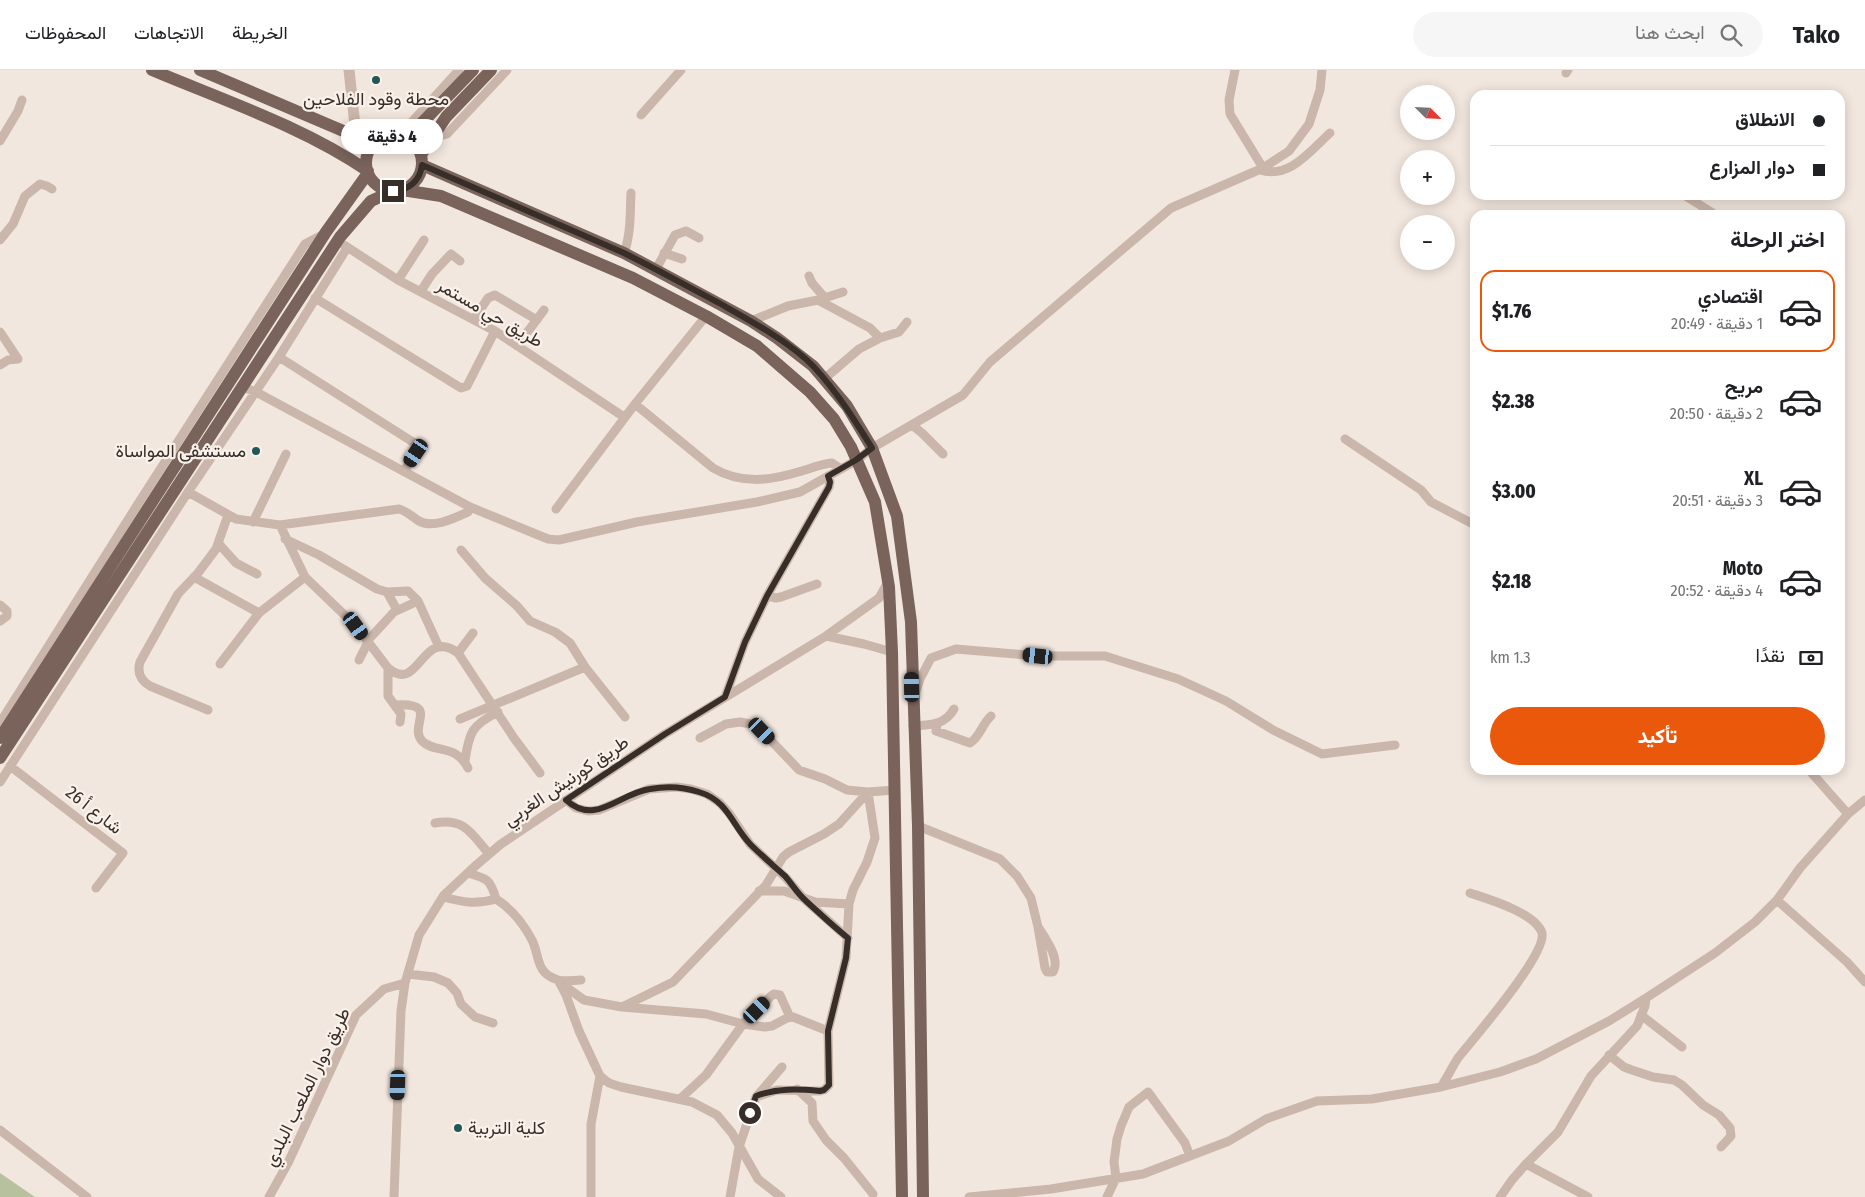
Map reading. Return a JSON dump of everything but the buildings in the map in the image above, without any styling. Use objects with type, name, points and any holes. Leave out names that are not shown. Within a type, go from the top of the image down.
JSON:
[{"type":"main road","points":[[152,70],[294,130],[338,151],[368,172],[378,186],[440,196],[529,232],[633,278],[706,316],[756,346],[810,392],[834,419],[851,447],[875,502],[888,582],[892,652],[902,1197]]},
{"type":"main road","points":[[200,70],[356,135],[381,139]]},
{"type":"main road","points":[[0,738],[326,232],[368,172],[368,155],[373,146],[381,139],[390,136],[401,136],[418,127],[473,70]]},
{"type":"main road","points":[[5,762],[242,387],[371,201],[411,186],[417,178],[421,160],[446,117],[491,70]]},
{"type":"main road","points":[[401,136],[416,146],[421,160],[624,253],[751,321],[777,338],[813,366],[847,406],[872,448],[897,516],[911,622],[912,704],[918,826],[923,1197]]},
{"type":"street","points":[[349,70],[356,135]]},
{"type":"street","points":[[401,136],[459,70]]},
{"type":"street","points":[[433,138],[447,134],[507,70]]},
{"type":"street","points":[[641,115],[681,70]]},
{"type":"street","points":[[1235,70],[1229,100],[1230,114],[1262,169],[1269,173],[1298,164],[1330,133]]},
{"type":"street","points":[[242,387],[256,392],[470,508],[537,536],[559,540],[637,522],[757,502],[800,492],[963,395],[990,362],[1171,208],[1262,169],[1289,151],[1309,124],[1320,90],[1322,70]]},
{"type":"street","points":[[0,141],[22,100]]},
{"type":"street","points":[[0,240],[13,224],[25,196],[40,184],[52,189]]},
{"type":"street","points":[[624,253],[628,243],[630,228],[631,193]]},
{"type":"street","points":[[1692,200],[1708,210]]},
{"type":"street","points":[[656,269],[675,235],[681,231],[686,231],[699,238]]},
{"type":"street","points":[[0,724],[136,507],[305,244],[326,232]]},
{"type":"street","points":[[398,280],[424,240]]},
{"type":"street","points":[[0,782],[5,762],[279,357],[316,298],[342,244]]},
{"type":"street","name":"طريق حي مستمر","points":[[342,244],[398,280],[495,331],[624,418]]},
{"type":"street","points":[[421,291],[432,274],[451,254],[460,261]]},
{"type":"street","points":[[664,254],[682,259]]},
{"type":"street","points":[[809,276],[821,299],[870,328],[880,338]]},
{"type":"street","points":[[751,321],[788,306],[843,292]]},
{"type":"street","points":[[474,319],[488,298],[495,296],[536,320]]},
{"type":"street","points":[[316,298],[461,388],[468,386],[495,331]]},
{"type":"street","points":[[517,346],[544,310]]},
{"type":"street","points":[[556,509],[634,404],[706,316]]},
{"type":"street","points":[[824,379],[858,348],[899,332],[907,322]]},
{"type":"street","points":[[0,332],[18,359],[8,360],[0,364]]},
{"type":"street","points":[[279,357],[416,444],[418,450],[404,471]]},
{"type":"street","points":[[634,404],[713,468],[728,476],[745,480],[761,479],[783,476],[832,462],[841,469]]},
{"type":"street","points":[[912,425],[943,454]]},
{"type":"street","points":[[1345,439],[1421,490],[1432,502],[1470,522]]},
{"type":"street","points":[[253,522],[286,454]]},
{"type":"street","points":[[725,697],[745,642],[767,596],[829,487],[828,476]]},
{"type":"street","points":[[188,492],[228,515],[253,522],[280,525],[399,509],[421,522],[430,524],[456,518],[468,512],[470,508]]},
{"type":"street","points":[[208,710],[150,686],[143,681],[138,670],[140,662],[178,594],[194,577],[219,544],[228,515]]},
{"type":"street","points":[[280,525],[305,577],[356,626],[388,668],[398,676],[411,672],[429,652],[439,646],[452,649],[458,653],[514,738],[540,773]]},
{"type":"street","points":[[286,539],[319,555],[377,589],[387,592],[408,591],[418,601],[439,646]]},
{"type":"street","points":[[219,544],[236,563],[257,574]]},
{"type":"street","points":[[462,550],[485,578],[517,606],[530,621],[555,632],[570,643],[585,668],[625,717]]},
{"type":"street","points":[[194,577],[259,613]]},
{"type":"street","points":[[220,664],[259,613],[305,577]]},
{"type":"street","name":"طريق كورنيش الغربي","points":[[394,1197],[401,1011],[418,935],[443,897],[501,844],[665,734],[826,636],[879,598],[888,582]]},
{"type":"street","points":[[767,596],[781,597],[817,584]]},
{"type":"street","points":[[387,592],[397,610]]},
{"type":"street","points":[[359,660],[367,642],[397,610],[408,607],[418,601]]},
{"type":"street","points":[[0,605],[7,611],[7,616],[0,621]]},
{"type":"street","points":[[458,653],[473,633]]},
{"type":"street","points":[[826,636],[892,652]]},
{"type":"street","points":[[912,704],[920,679],[931,658],[956,649],[1038,656],[1105,656],[1178,679],[1226,701],[1273,730],[1322,754],[1395,745]]},
{"type":"street","points":[[388,668],[388,696],[401,714],[400,722]]},
{"type":"street","points":[[460,718],[496,708],[585,668]]},
{"type":"street","points":[[395,705],[414,706],[421,714],[418,734],[422,741],[430,746],[447,749],[467,764],[469,740],[475,726],[496,708]]},
{"type":"street","points":[[913,726],[937,725],[952,714],[954,709]]},
{"type":"street","points":[[937,725],[936,730],[970,743],[976,740],[990,716]]},
{"type":"street","points":[[700,738],[726,724],[740,722],[750,724],[762,731],[799,770],[825,779],[841,788],[868,792],[895,790]]},
{"type":"street","name":"شارع أ 26","points":[[5,762],[123,853],[96,888]]},
{"type":"street","points":[[1813,775],[1848,814]]},
{"type":"street","points":[[566,800],[576,808],[593,811],[649,789],[691,789],[707,794],[720,803],[729,813],[750,844],[776,868],[804,899],[848,938]]},
{"type":"street","points":[[622,1007],[673,982],[758,891],[766,885],[776,868],[789,852],[839,824],[868,792]]},
{"type":"street","points":[[756,1096],[777,1090],[820,1091],[829,1085],[828,1031],[846,958],[849,904],[875,838],[868,792]]},
{"type":"street","points":[[969,1197],[1051,1189],[1143,1174],[1229,1141],[1266,1119],[1317,1101],[1372,1099],[1441,1088],[1500,1072],[1536,1059],[1609,1021],[1722,948],[1755,922],[1777,900],[1800,868],[1848,814],[1865,800]]},
{"type":"street","points":[[435,823],[448,821],[462,824],[489,854]]},
{"type":"street","points":[[918,826],[1000,859],[1017,876],[1031,898],[1038,926]]},
{"type":"street","points":[[468,873],[486,878],[491,884],[496,899],[509,907],[532,941],[538,964],[542,971],[558,980],[584,1000],[622,1007],[706,1014],[743,1024],[769,1026],[790,1017],[828,1031]]},
{"type":"street","points":[[758,891],[784,891],[815,902],[849,904]]},
{"type":"street","points":[[1441,1088],[1457,1060],[1540,948],[1542,934],[1536,923],[1505,905],[1470,893]]},
{"type":"street","points":[[443,897],[471,904],[496,899]]},
{"type":"street","points":[[1777,900],[1847,962],[1865,982]]},
{"type":"street","points":[[407,978],[434,977],[448,983],[457,993],[461,1004],[475,1017],[492,1023]]},
{"type":"street","name":"طريق دوار الملعب البلدي","points":[[269,1197],[292,1156],[356,1015],[384,989],[407,978]]},
{"type":"street","points":[[558,980],[581,980]]},
{"type":"street","points":[[558,980],[600,1076],[609,1083],[621,1087],[681,1098],[717,1115],[732,1133],[758,1179],[781,1197]]},
{"type":"street","points":[[681,1098],[706,1075],[743,1024],[774,994],[782,997],[790,1017]]},
{"type":"street","points":[[1500,1197],[1526,1164],[1558,1132],[1592,1076],[1637,1026],[1646,998]]},
{"type":"street","points":[[1641,1015],[1682,1047]]},
{"type":"street","points":[[1609,1055],[1632,1070],[1653,1077],[1674,1080],[1682,1085],[1703,1105],[1719,1116],[1730,1128],[1731,1136],[1721,1147]]},
{"type":"street","points":[[730,1197],[739,1147],[756,1096],[782,1067]]},
{"type":"street","points":[[591,1197],[591,1124],[600,1076]]},
{"type":"street","points":[[797,1089],[812,1103],[813,1121],[826,1140],[844,1158],[873,1194]]},
{"type":"street","points":[[1107,1197],[1116,1178],[1114,1162],[1121,1126],[1129,1107],[1148,1092],[1185,1144],[1190,1156]]},
{"type":"street","points":[[0,1130],[87,1197]]},
{"type":"street","points":[[1526,1164],[1588,1197]]},
{"type":"green space","points":[[0,1173],[35,1197],[0,1197]]},
{"type":"place","name":"محطة وقود الفلاحين","points":[[376,80]]},
{"type":"place","name":"مستشفى المواساة","points":[[256,451]]},
{"type":"place","name":"كلية التربية","points":[[458,1128]]},
{"type":"route","points":[[393,191],[411,186],[420,174],[422,165],[624,253],[656,269],[751,321],[777,338],[813,366],[847,406],[872,448],[856,460],[828,476],[829,487],[757,616],[745,642],[725,697],[665,734],[566,800],[576,808],[593,811],[649,789],[691,789],[707,794],[720,803],[729,813],[750,844],[786,878],[804,899],[848,938],[848,950],[828,1031],[829,1085],[820,1091],[797,1089],[764,1093],[756,1096],[750,1113]]}]
